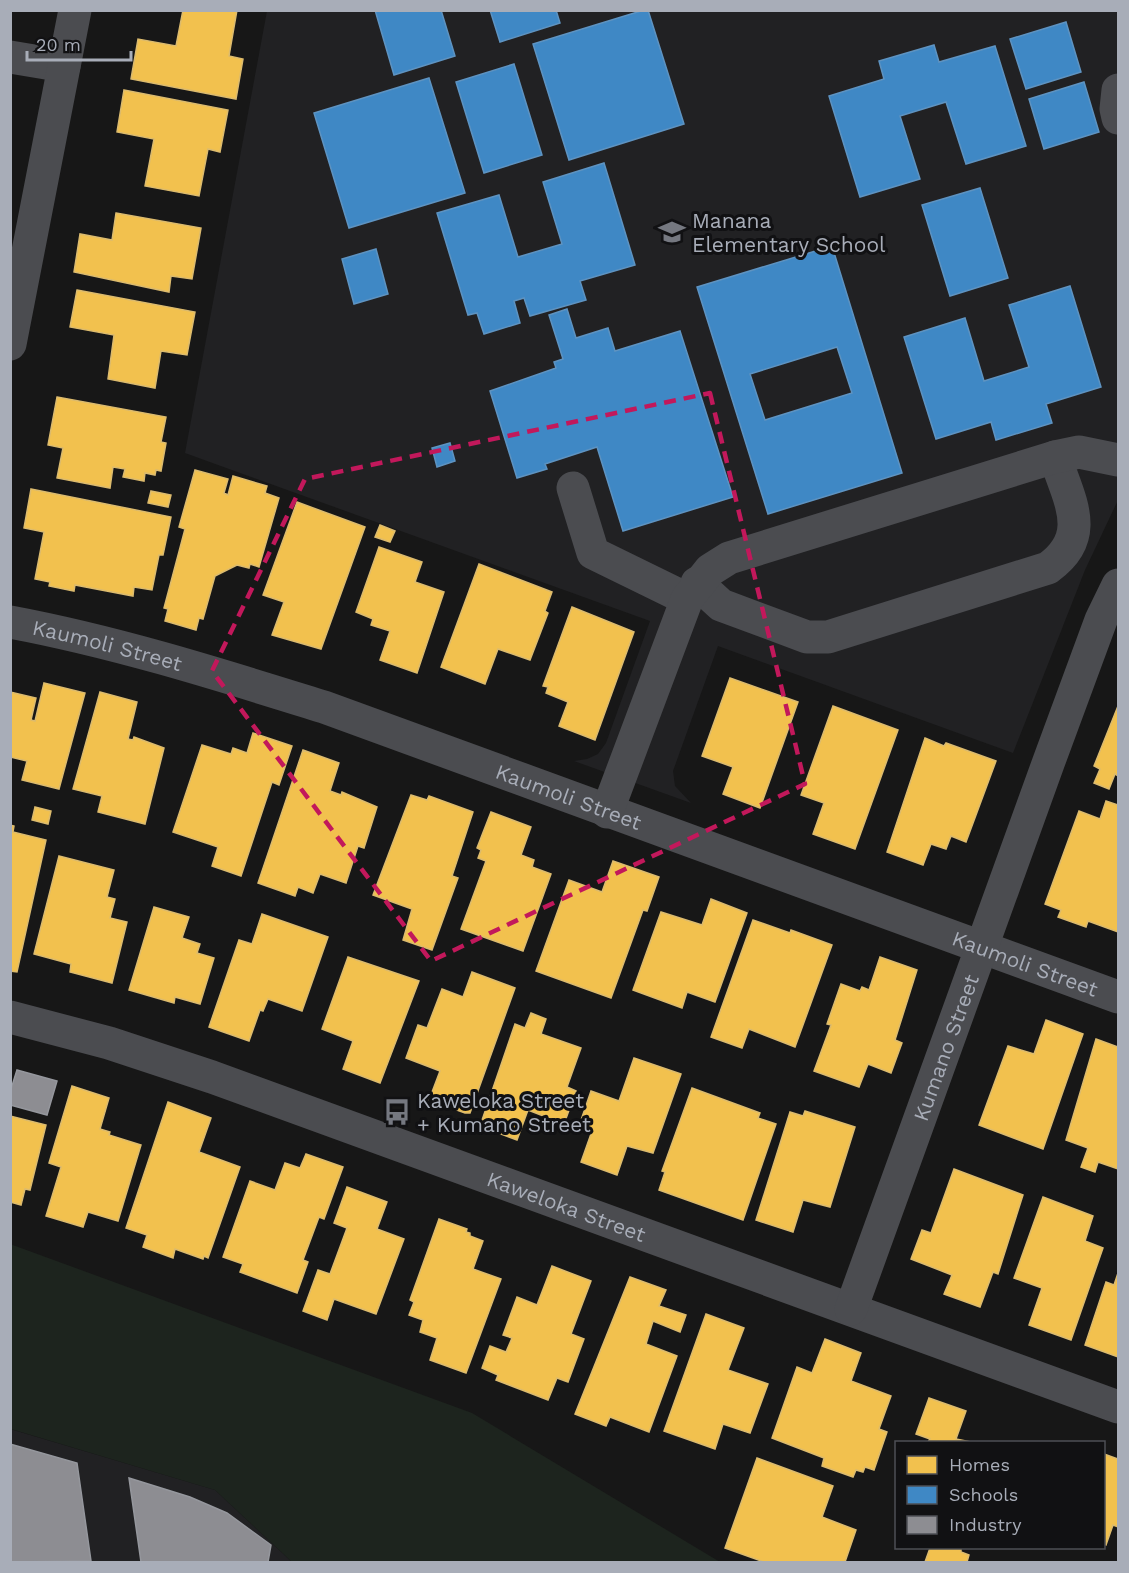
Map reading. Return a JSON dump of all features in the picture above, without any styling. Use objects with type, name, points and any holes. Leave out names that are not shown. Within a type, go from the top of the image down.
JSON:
[{"type":"street","points":[[10,344],[75,10]]},
{"type":"street","points":[[10,57],[64,66]]},
{"type":"street","points":[[1119,90],[1116,109],[1119,118]]},
{"type":"street","points":[[607,812],[692,591],[710,570],[729,558],[1055,457],[1079,452],[1119,460]]},
{"type":"street","points":[[573,488],[593,553],[807,637],[828,637],[1048,568],[1063,558],[1074,539],[1074,517],[1055,457]]},
{"type":"street","name":"Kumano Street","points":[[851,1310],[1101,621],[1119,585]]},
{"type":"street","name":"Kaumoli Street","points":[[10,622],[61,631],[191,666],[324,707],[1119,997]]},
{"type":"street","name":"Kaweloka Street","points":[[10,1017],[109,1043],[212,1077],[1119,1407]]},
{"type":"highlighted area","points":[[710,393],[805,784],[431,961],[212,671],[305,479]]},
{"type":"shaded area","name":"Manana Elementary School","points":[[267,11],[1118,11],[1118,500],[1085,570],[1013,753],[718,646],[673,771],[675,786],[691,803],[574,761],[598,754],[606,743],[650,621],[185,453]]},
{"type":"shaded area","points":[[10,1244],[472,1413],[720,1562],[292,1562],[215,1490],[11,1429]]},
{"type":"shaded area","points":[[10,1429],[215,1490],[292,1562],[11,1562]]},
{"type":"building: Homes","points":[[183,10],[237,10],[229,56],[243,59],[236,99],[131,79],[138,39],[176,46]]},
{"type":"building: Homes","points":[[124,90],[228,110],[220,152],[208,149],[199,196],[145,186],[154,139],[117,132]]},
{"type":"building: Homes","points":[[116,213],[201,228],[192,279],[171,276],[169,292],[74,272],[80,234],[112,240]]},
{"type":"building: Homes","points":[[77,290],[195,312],[187,355],[161,351],[155,388],[108,379],[114,335],[70,327]]},
{"type":"building: Homes","points":[[57,397],[166,417],[161,442],[166,443],[161,471],[156,470],[155,475],[145,473],[144,481],[123,477],[125,469],[113,467],[110,488],[57,478],[63,448],[48,445]]},
{"type":"building: Homes","points":[[195,470],[228,479],[224,493],[228,495],[233,476],[267,486],[265,493],[279,498],[259,567],[250,564],[249,568],[237,565],[215,576],[203,619],[199,618],[196,630],[165,621],[168,609],[164,608],[185,529],[179,527]]},
{"type":"building: Homes","points":[[31,489],[171,517],[163,555],[159,555],[152,590],[134,587],[133,596],[75,585],[74,591],[49,586],[50,582],[35,579],[44,532],[24,528]]},
{"type":"building: Homes","points":[[151,491],[171,495],[168,507],[148,503]]},
{"type":"building: Homes","points":[[297,502],[365,527],[321,649],[272,635],[284,602],[263,595]]},
{"type":"building: Homes","points":[[380,525],[395,531],[390,542],[375,537]]},
{"type":"building: Homes","points":[[379,547],[422,562],[415,582],[444,592],[417,673],[380,660],[390,631],[371,625],[373,619],[356,612]]},
{"type":"building: Homes","points":[[479,564],[552,592],[545,611],[548,613],[530,660],[498,649],[485,684],[441,667]]},
{"type":"building: Homes","points":[[572,607],[634,632],[595,740],[559,726],[568,702],[546,693],[548,687],[543,686]]},
{"type":"building: Homes","points":[[730,678],[798,702],[760,808],[723,794],[733,767],[702,756]]},
{"type":"building: Homes","points":[[44,683],[85,693],[59,789],[22,780],[27,761],[10,757],[10,692],[36,698],[31,720],[35,721]]},
{"type":"building: Homes","points":[[100,692],[137,702],[128,739],[133,740],[134,737],[164,748],[145,824],[98,812],[102,796],[73,789]]},
{"type":"building: Homes","points":[[833,706],[898,730],[855,849],[813,834],[824,803],[801,795]]},
{"type":"building: Homes","points":[[1118,706],[1118,776],[1115,774],[1109,789],[1094,783],[1100,769],[1094,766]]},
{"type":"building: Homes","points":[[253,733],[292,746],[279,785],[272,782],[241,876],[212,866],[218,847],[173,832],[202,745],[231,754],[233,748],[247,753]]},
{"type":"building: Homes","points":[[925,738],[996,761],[966,842],[951,836],[946,849],[931,844],[923,865],[887,852]]},
{"type":"building: Homes","points":[[303,750],[339,763],[330,791],[341,795],[342,792],[377,807],[364,848],[358,846],[346,883],[320,874],[313,893],[298,887],[295,896],[258,883]]},
{"type":"building: Homes","points":[[411,795],[427,800],[429,796],[473,812],[452,876],[458,878],[432,950],[403,940],[412,909],[373,895]]},
{"type":"building: Homes","points":[[1106,801],[1118,805],[1118,932],[1088,921],[1086,927],[1058,917],[1061,910],[1045,904],[1079,811],[1100,819]]},
{"type":"building: Homes","points":[[35,807],[51,811],[48,824],[32,820]]},
{"type":"building: Homes","points":[[491,812],[531,827],[521,855],[534,860],[532,867],[551,874],[523,951],[461,929],[486,861],[478,858],[481,850],[477,848]]},
{"type":"building: Homes","points":[[10,825],[14,826],[13,832],[46,840],[17,972],[10,971]]},
{"type":"building: Homes","points":[[59,856],[114,870],[107,897],[115,899],[110,918],[127,922],[112,983],[70,972],[71,964],[34,954]]},
{"type":"building: Homes","points":[[613,861],[659,877],[647,911],[643,910],[611,998],[536,971],[569,880],[602,892]]},
{"type":"building: Homes","points":[[711,899],[747,913],[715,1002],[687,992],[682,1008],[633,990],[661,912],[702,925]]},
{"type":"building: Homes","points":[[154,907],[189,917],[182,938],[200,944],[197,953],[214,958],[200,1004],[175,997],[174,1003],[129,990]]},
{"type":"building: Homes","points":[[262,914],[328,937],[302,1011],[268,999],[263,1011],[260,1010],[249,1041],[209,1027],[239,940],[252,944]]},
{"type":"building: Homes","points":[[753,920],[790,933],[791,930],[832,945],[795,1047],[749,1029],[742,1048],[711,1037]]},
{"type":"building: Homes","points":[[348,957],[419,981],[380,1083],[343,1069],[353,1041],[322,1029]]},
{"type":"building: Homes","points":[[880,957],[917,970],[895,1040],[902,1043],[891,1073],[868,1064],[859,1087],[814,1071],[831,1025],[827,1024],[841,984],[860,991],[862,987],[869,990]]},
{"type":"building: Homes","points":[[472,972],[515,988],[470,1113],[465,1113],[429,1100],[440,1071],[406,1058],[418,1025],[427,1028],[442,989],[463,997]]},
{"type":"building: Homes","points":[[531,1013],[546,1019],[541,1034],[581,1048],[567,1087],[576,1091],[564,1124],[528,1110],[517,1140],[480,1126],[515,1024],[525,1028]]},
{"type":"building: Homes","points":[[1046,1020],[1083,1034],[1043,1149],[979,1125],[1008,1046],[1034,1054]]},
{"type":"building: Homes","points":[[1096,1039],[1118,1047],[1118,1169],[1098,1162],[1095,1172],[1081,1167],[1088,1148],[1066,1140]]},
{"type":"building: Homes","points":[[634,1058],[681,1074],[653,1153],[627,1146],[617,1175],[581,1162],[592,1131],[579,1126],[591,1091],[619,1101]]},
{"type":"building: Homes","points":[[72,1086],[109,1098],[100,1129],[110,1132],[109,1135],[141,1145],[118,1221],[88,1212],[83,1227],[46,1216],[61,1167],[49,1163]]},
{"type":"building: Homes","points":[[692,1088],[760,1113],[758,1118],[776,1124],[743,1220],[659,1190],[665,1172],[662,1171]]},
{"type":"building: Homes","points":[[168,1102],[211,1118],[199,1152],[240,1167],[208,1258],[204,1256],[203,1259],[175,1249],[173,1258],[143,1247],[147,1235],[126,1228]]},
{"type":"building: Homes","points":[[805,1111],[855,1127],[830,1207],[803,1200],[793,1232],[756,1220],[790,1112],[803,1116]]},
{"type":"building: Homes","points":[[10,1116],[46,1125],[30,1190],[25,1189],[21,1205],[10,1202]]},
{"type":"building: Homes","points":[[306,1154],[343,1167],[324,1219],[319,1217],[303,1260],[308,1262],[297,1293],[240,1272],[243,1264],[223,1257],[250,1181],[275,1190],[285,1163],[300,1168]]},
{"type":"building: Homes","points":[[954,1169],[1023,1195],[998,1274],[993,1272],[980,1307],[944,1294],[952,1275],[911,1259],[922,1230],[931,1233]]},
{"type":"building: Homes","points":[[347,1187],[387,1202],[377,1229],[404,1239],[376,1314],[334,1299],[327,1320],[303,1311],[318,1270],[330,1274],[347,1228],[334,1223]]},
{"type":"building: Homes","points":[[1043,1197],[1093,1216],[1085,1241],[1103,1248],[1071,1340],[1029,1325],[1042,1288],[1014,1278]]},
{"type":"building: Homes","points":[[439,1219],[467,1229],[466,1232],[470,1233],[470,1236],[483,1241],[473,1269],[501,1279],[466,1373],[430,1360],[437,1338],[420,1332],[423,1320],[409,1315],[414,1302],[410,1300]]},
{"type":"building: Homes","points":[[552,1266],[591,1281],[571,1334],[584,1339],[568,1382],[557,1378],[548,1400],[496,1380],[498,1375],[482,1368],[490,1346],[506,1352],[512,1338],[503,1335],[517,1297],[537,1305]]},
{"type":"building: Homes","points":[[1118,1273],[1118,1357],[1085,1345],[1106,1282],[1114,1285]]},
{"type":"building: Homes","points":[[630,1277],[666,1290],[659,1306],[686,1315],[680,1332],[653,1321],[646,1344],[677,1356],[649,1432],[610,1417],[606,1426],[575,1414]]},
{"type":"building: Homes","points":[[706,1314],[744,1328],[728,1370],[768,1384],[750,1433],[723,1424],[715,1449],[664,1431]]},
{"type":"building: Homes","points":[[825,1339],[861,1353],[851,1381],[891,1396],[879,1429],[887,1432],[874,1470],[865,1467],[863,1472],[856,1470],[853,1477],[822,1466],[824,1458],[772,1438],[797,1367],[812,1373]]},
{"type":"building: Homes","points":[[929,1398],[966,1411],[956,1439],[966,1441],[929,1441],[930,1439],[916,1434]]},
{"type":"building: Homes","points":[[1105,1454],[1118,1459],[1118,1527],[1113,1525],[1106,1545]]},
{"type":"building: Homes","points":[[757,1458],[833,1486],[822,1517],[856,1530],[845,1562],[764,1562],[725,1548]]},
{"type":"building: Homes","points":[[930,1549],[961,1549],[961,1552],[969,1555],[967,1562],[925,1562]]},
{"type":"building: Schools","points":[[375,10],[441,10],[455,56],[394,75]]},
{"type":"building: Schools","points":[[490,10],[556,10],[560,23],[500,42]]},
{"type":"building: Schools","points":[[648,10],[684,124],[569,160],[533,44]]},
{"type":"building: Schools","points":[[1066,22],[1081,72],[1026,89],[1010,39]]},
{"type":"building: Schools","points":[[934,45],[939,62],[995,46],[1026,146],[966,164],[946,102],[900,116],[920,179],[860,197],[829,96],[884,79],[879,61]]},
{"type":"building: Schools","points":[[514,64],[542,155],[484,173],[456,82]]},
{"type":"building: Schools","points":[[429,78],[465,193],[349,228],[314,113]]},
{"type":"building: Schools","points":[[1084,82],[1099,132],[1044,149],[1029,99]]},
{"type":"building: Schools","points":[[604,163],[635,265],[580,281],[586,300],[530,316],[524,298],[514,301],[520,323],[484,334],[477,313],[468,315],[437,213],[499,195],[518,257],[562,244],[543,182]]},
{"type":"building: Schools","points":[[980,188],[1008,278],[950,296],[922,205]]},
{"type":"building: Schools","points":[[832,246],[902,473],[768,514],[697,287]],"holes":[[[837,347],[852,393],[765,420],[750,374]]]},
{"type":"building: Schools","points":[[376,249],[388,294],[354,304],[342,259]]},
{"type":"building: Schools","points":[[1070,286],[1101,387],[1046,404],[1052,423],[996,440],[991,422],[936,439],[904,337],[965,318],[984,381],[1029,367],[1009,305]]},
{"type":"building: Schools","points":[[567,309],[576,338],[608,328],[615,351],[680,331],[733,497],[623,531],[597,447],[545,464],[547,469],[517,478],[490,391],[556,368],[554,362],[563,359],[549,315]]},
{"type":"building: Schools","points":[[450,443],[455,461],[437,467],[432,448]]},
{"type":"building: Industry","points":[[17,1070],[57,1081],[47,1115],[10,1105],[10,1092]]},
{"type":"building: Industry","points":[[10,1444],[77,1463],[91,1561],[10,1562]]},
{"type":"building: Industry","points":[[129,1478],[190,1497],[227,1513],[271,1545],[268,1562],[141,1562]]},
{"type":"place","name":"Manana Elementary School","points":[[672,232]]},
{"type":"place","name":"Kaweloka Street + Kumano Street","points":[[397,1112]]}]
